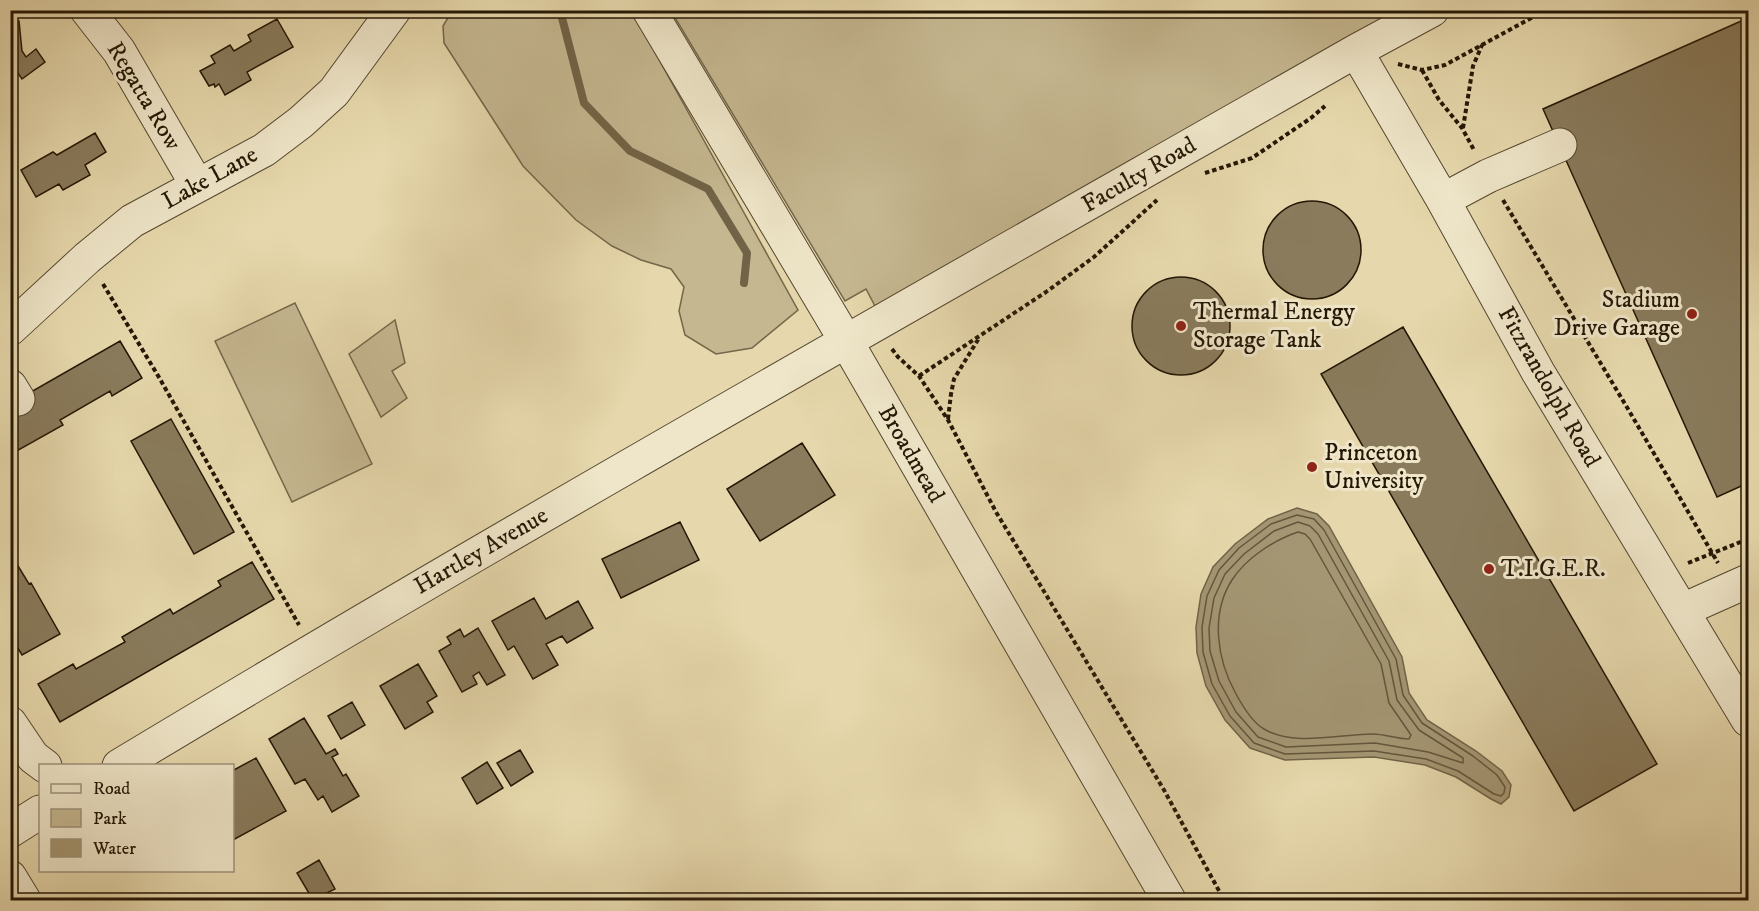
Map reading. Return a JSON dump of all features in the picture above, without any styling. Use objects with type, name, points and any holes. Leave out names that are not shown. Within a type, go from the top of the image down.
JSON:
[{"type":"street","name":"Regatta Row","points":[[87,10],[119,51],[197,185]]},
{"type":"street","name":"Lake Lane","points":[[10,329],[87,258],[132,221],[264,150],[301,122],[334,92],[394,10]]},
{"type":"street","name":"Broadmead","points":[[649,10],[846,341],[1169,900]]},
{"type":"street","name":"Faculty Road","points":[[846,341],[1362,63],[1432,10]]},
{"type":"street","name":"Fitzrandolph Road","points":[[1362,63],[1443,200],[1538,372],[1749,720]]},
{"type":"street","points":[[1443,200],[1488,176],[1560,146]]},
{"type":"street","name":"Hartley Avenue","points":[[121,764],[322,643],[846,341]]},
{"type":"street","points":[[1683,610],[1749,581]]},
{"type":"street","points":[[10,723],[33,757],[44,764]]},
{"type":"street","points":[[10,831],[39,813]]},
{"type":"street","points":[[10,877],[24,900]]},
{"type":"path","points":[[1362,63],[1406,65],[1422,70],[1444,65],[1545,10]]},
{"type":"path","points":[[1462,128],[1473,66],[1483,44]]},
{"type":"path","points":[[1422,70],[1439,100],[1462,128],[1488,176],[1617,389],[1712,553]]},
{"type":"path","points":[[1203,174],[1252,158],[1329,103]]},
{"type":"path","points":[[919,376],[1046,292],[1094,257],[1165,194]]},
{"type":"path","points":[[95,291],[103,283],[160,379],[299,626]]},
{"type":"path","points":[[948,420],[954,379],[981,335]]},
{"type":"path","points":[[888,344],[898,357],[919,376],[948,420],[996,512],[1164,790],[1224,900]]},
{"type":"path","points":[[1661,575],[1749,539]]},
{"type":"green space","points":[[452,11],[632,11],[798,310],[752,348],[716,354],[685,335],[679,311],[684,287],[671,269],[641,260],[612,246],[576,220],[523,166],[444,43],[443,26]]},
{"type":"green space","points":[[671,11],[1401,11],[1132,165],[875,306],[866,289],[845,301]]},
{"type":"green space","points":[[295,303],[372,464],[292,502],[215,341]]},
{"type":"green space","points":[[395,320],[405,363],[392,371],[407,398],[381,417],[349,354]]},
{"type":"water","points":[[1297,508],[1317,514],[1329,526],[1402,657],[1409,693],[1427,720],[1476,751],[1502,771],[1511,785],[1509,797],[1501,804],[1456,777],[1425,765],[1374,757],[1285,760],[1250,748],[1225,720],[1206,686],[1197,653],[1196,627],[1201,594],[1213,567],[1235,544],[1268,519]]},
{"type":"building","name":"Stadium Drive Garage","points":[[1748,18],[1748,483],[1717,497],[1543,109]]},
{"type":"building","points":[[277,19],[293,47],[247,72],[251,80],[225,95],[219,84],[215,87],[214,84],[209,86],[200,71],[215,63],[211,56],[230,45],[234,51],[251,41],[248,35]]},
{"type":"building","points":[[19,21],[22,51],[26,57],[36,49],[45,62],[22,79],[10,58],[10,22]]},
{"type":"building","points":[[95,133],[106,152],[85,165],[90,175],[63,190],[59,184],[36,197],[21,170],[53,152],[57,155]]},
{"type":"building","name":"Thermal Energy Storage Tank","points":[[1312,201],[1331,205],[1347,215],[1357,231],[1361,250],[1357,269],[1347,285],[1331,295],[1312,299],[1293,295],[1277,285],[1267,269],[1263,250],[1267,231],[1277,215],[1293,205]]},
{"type":"building","name":"Thermal Energy Storage Tank","points":[[1181,277],[1200,281],[1216,291],[1226,307],[1230,326],[1226,345],[1216,361],[1200,371],[1181,375],[1162,371],[1146,361],[1136,345],[1132,326],[1136,307],[1146,291],[1162,281]]},
{"type":"building","name":"T.I.G.E.R.","points":[[1403,327],[1657,764],[1574,811],[1321,374]]},
{"type":"building","points":[[120,341],[142,378],[112,396],[110,391],[60,420],[63,425],[13,453],[10,449],[10,404]]},
{"type":"building","points":[[171,419],[234,532],[194,554],[131,441]]},
{"type":"building","points":[[802,443],[835,495],[760,541],[727,489]]},
{"type":"building","points":[[680,522],[699,560],[621,598],[602,559]]},
{"type":"building","points":[[10,547],[17,559],[15,561],[29,584],[31,583],[60,634],[22,655],[10,635]]},
{"type":"building","points":[[252,562],[274,599],[60,722],[38,684],[73,664],[76,669],[125,642],[122,637],[170,609],[173,614],[221,586],[218,581]]},
{"type":"building","points":[[534,598],[546,619],[578,601],[593,628],[567,643],[562,636],[546,644],[558,665],[533,679],[514,646],[508,650],[492,621]]},
{"type":"building","points":[[478,628],[505,675],[487,685],[479,672],[473,676],[477,684],[462,692],[439,651],[451,644],[447,637],[460,629],[464,637]]},
{"type":"building","points":[[418,664],[437,696],[427,702],[433,712],[405,729],[380,686]]},
{"type":"building","points":[[352,702],[365,725],[341,739],[328,716]]},
{"type":"building","points":[[304,718],[326,754],[335,749],[338,754],[332,757],[343,776],[346,774],[359,796],[332,812],[323,796],[318,800],[305,779],[295,784],[269,739]]},
{"type":"building","points":[[520,750],[533,772],[511,786],[497,763]]},
{"type":"building","points":[[256,758],[286,811],[234,839],[234,770]]},
{"type":"building","points":[[487,762],[503,788],[477,804],[462,778]]},
{"type":"building","points":[[319,860],[335,889],[313,900],[297,873]]},
{"type":"waterway","points":[[560,10],[584,103],[630,151],[708,189],[747,253],[744,283]]},
{"type":"place","name":"Stadium Drive Garage","points":[[1692,314]]},
{"type":"place","name":"Thermal Energy Storage Tank","points":[[1181,326]]},
{"type":"place","name":"Princeton University","points":[[1312,467]]},
{"type":"place","name":"T.I.G.E.R.","points":[[1489,569]]}]
